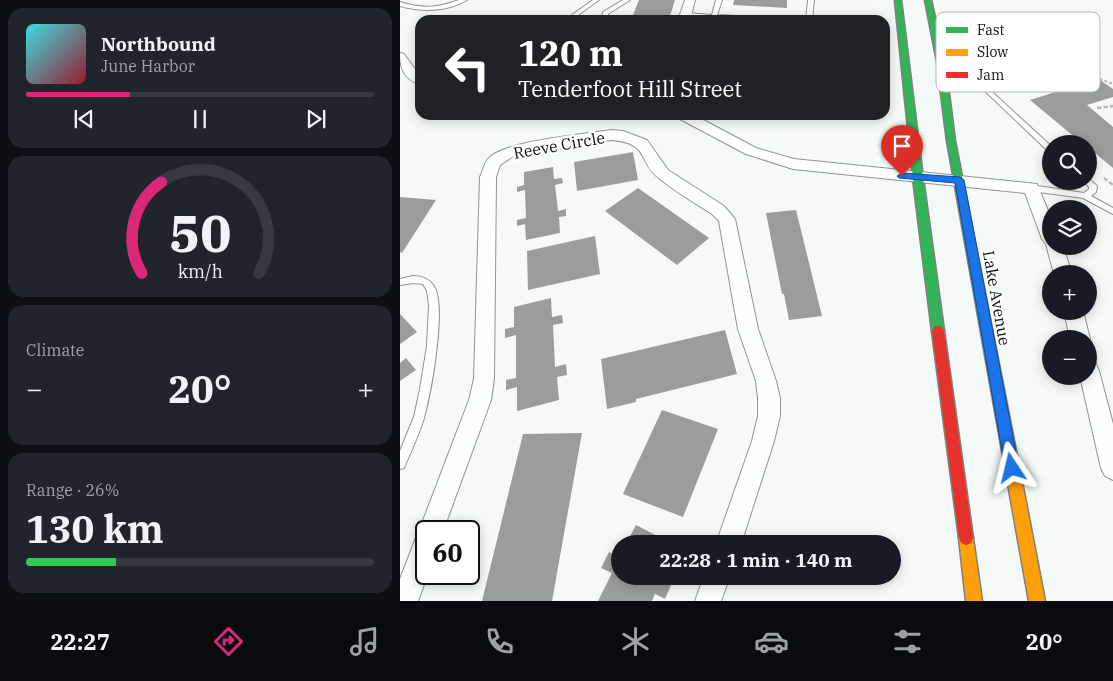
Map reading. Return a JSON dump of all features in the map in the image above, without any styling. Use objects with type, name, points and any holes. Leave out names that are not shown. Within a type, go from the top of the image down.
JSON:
[{"type":"main road","points":[[898,0],[918,178],[974,601]]},
{"type":"main road","name":"Lake Avenue","points":[[928,0],[936,38]]},
{"type":"main road","name":"Lake Avenue","points":[[945,92],[951,140],[960,180],[1037,601]]},
{"type":"street","points":[[686,15],[690,0]]},
{"type":"street","points":[[400,57],[409,71],[415,76]]},
{"type":"street","points":[[692,120],[751,151],[793,164],[1031,188],[1042,216]]},
{"type":"street","name":"Reeve Circle","points":[[435,520],[480,400],[484,379],[488,177],[490,169],[500,158],[517,150],[611,135],[632,138],[642,143],[663,174],[718,210],[727,220],[748,329],[766,380],[769,398],[769,416],[763,441],[731,535]]},
{"type":"street","points":[[1092,385],[1113,468]]},
{"type":"street","points":[[405,601],[415,574]]},
{"type":"street","points":[[708,601],[714,585]]},
{"type":"lane","points":[[400,4],[416,10],[427,10],[464,0]]},
{"type":"lane","points":[[575,15],[596,0]]},
{"type":"lane","points":[[606,15],[627,0]]},
{"type":"lane","points":[[714,15],[719,0]]},
{"type":"lane","points":[[810,15],[811,0]]},
{"type":"lane","points":[[988,92],[1042,142]]},
{"type":"lane","points":[[1031,188],[1085,196],[1113,211]]},
{"type":"lane","points":[[1085,196],[1093,190]]},
{"type":"lane","points":[[1104,206],[1113,205]]},
{"type":"lane","points":[[400,282],[414,278],[427,282],[432,289],[435,315],[426,385],[418,418],[400,464]]},
{"type":"path","points":[[1100,77],[1113,84]]},
{"type":"path","points":[[1097,108],[1113,106]]},
{"type":"building","points":[[639,0],[675,0],[670,15],[633,15]]},
{"type":"building","points":[[734,0],[787,0],[787,8],[733,5]]},
{"type":"building","points":[[1100,80],[1113,89],[1113,97],[1087,105],[1113,127],[1113,168],[1097,155],[1097,135],[1072,135],[1030,100],[1056,92],[1100,92]]},
{"type":"building","points":[[633,152],[638,180],[577,191],[574,162]]},
{"type":"building","points":[[553,167],[554,179],[562,178],[563,183],[555,185],[558,211],[566,209],[566,216],[559,217],[560,233],[526,240],[525,224],[517,226],[517,220],[526,218],[525,190],[517,192],[517,187],[524,185],[524,172]]},
{"type":"building","points":[[638,188],[709,238],[677,265],[605,211]]},
{"type":"building","points":[[400,197],[436,200],[402,253],[400,252]]},
{"type":"building","points":[[796,210],[822,316],[789,320],[766,213]]},
{"type":"building","points":[[595,236],[600,274],[528,290],[527,251]]},
{"type":"building","points":[[551,298],[552,317],[562,315],[563,323],[553,325],[555,367],[566,364],[567,375],[557,377],[559,400],[517,411],[517,387],[506,390],[506,380],[516,378],[516,335],[505,338],[505,329],[514,327],[514,307]]},
{"type":"building","points":[[400,314],[417,332],[400,344]]},
{"type":"building","points":[[725,330],[737,374],[636,399],[636,402],[607,409],[601,359]]},
{"type":"building","points":[[406,358],[416,370],[400,381],[400,363]]},
{"type":"building","points":[[662,410],[718,429],[683,517],[623,494]]},
{"type":"building","points":[[582,433],[552,601],[482,601],[523,434]]},
{"type":"building","points":[[636,525],[655,535],[631,535]]},
{"type":"building","points":[[609,552],[611,553],[611,573],[601,568]]},
{"type":"building","points":[[611,575],[611,585],[671,585],[665,599],[655,594],[652,601],[598,601]]},
{"type":"traffic: fast","points":[[898,0],[938,331]]},
{"type":"traffic: fast","points":[[928,0],[936,38]]},
{"type":"traffic: fast","points":[[945,92],[951,141],[1010,456]]},
{"type":"traffic: slow","points":[[1010,456],[1037,601]]},
{"type":"traffic: slow","points":[[966,538],[974,601]]},
{"type":"traffic: jam","points":[[938,331],[966,538]]},
{"type":"route","points":[[902,176],[960,180],[1012,468]]}]
